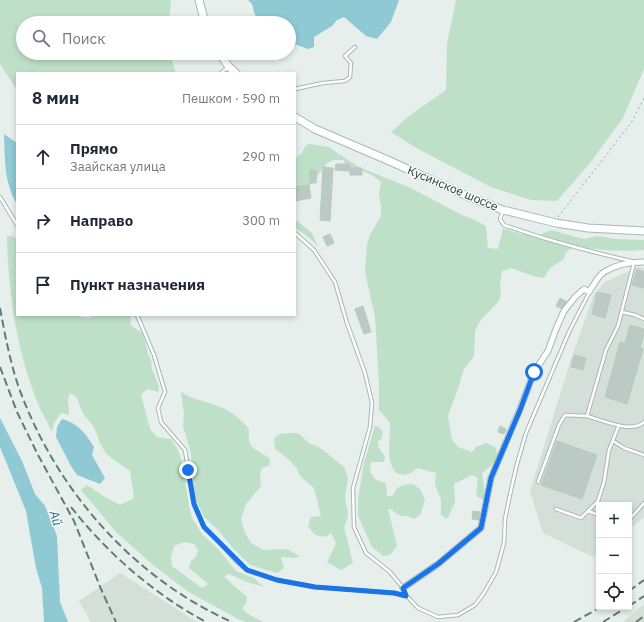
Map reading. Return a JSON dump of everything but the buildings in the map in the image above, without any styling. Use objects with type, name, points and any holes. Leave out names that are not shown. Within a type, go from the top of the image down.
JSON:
[{"type":"main road","points":[[199,0],[203,16]]},
{"type":"main road","points":[[224,60],[228,67],[235,72]]},
{"type":"main road","name":"Кусинское шоссе","points":[[296,118],[315,129],[392,162],[469,198],[504,210],[556,224],[588,228],[644,231]]},
{"type":"street","points":[[403,588],[438,564],[481,528],[491,478],[520,410],[534,372],[548,352],[564,311],[575,297],[584,289],[589,292],[603,272],[617,266],[634,262],[644,262]]},
{"type":"lane","points":[[296,89],[323,82],[344,81],[350,77],[351,63],[345,56],[355,47]]},
{"type":"lane","points":[[221,72],[228,67]]},
{"type":"lane","points":[[0,197],[16,223]]},
{"type":"lane","points":[[504,210],[500,220],[504,225],[577,249],[634,262],[618,326],[606,350],[587,416]]},
{"type":"lane","points":[[296,234],[314,250],[335,282],[347,323],[365,373],[372,403],[370,428],[353,488],[354,527],[366,553],[390,572],[403,588],[406,596],[418,608],[438,617],[458,615],[475,605],[496,572],[504,543],[505,519],[516,464],[526,433],[569,332],[589,292]]},
{"type":"lane","points":[[622,312],[635,315],[644,320]]},
{"type":"lane","points":[[137,316],[154,355],[165,392],[158,408],[161,422],[185,450],[194,504],[204,527],[236,561],[247,570],[277,580],[315,587],[394,593],[406,596]]},
{"type":"lane","points":[[538,482],[559,425],[565,415],[587,416],[628,428],[644,422]]},
{"type":"lane","points":[[556,509],[582,518],[598,501],[604,482],[609,450],[619,425]]},
{"type":"lane","points":[[613,441],[624,448],[644,455]]},
{"type":"lane","points":[[632,517],[644,503]]},
{"type":"lane","points":[[588,511],[596,514]]},
{"type":"path","points":[[556,224],[559,216],[631,123],[644,98]]},
{"type":"shaded area","points":[[638,267],[644,268],[644,517],[632,527],[632,502],[596,502],[596,554],[593,557],[543,533],[530,491],[573,353],[594,294],[605,282]]},
{"type":"shaded area","points":[[120,573],[197,622],[91,622],[79,601]]},
{"type":"shaded area","points":[[644,604],[644,622],[623,622]]},
{"type":"green space","points":[[0,0],[171,0],[170,16],[16,16],[16,60],[171,60],[176,72],[16,72],[16,88],[0,64]]},
{"type":"green space","points":[[456,0],[644,0],[644,69],[623,118],[590,163],[557,201],[531,200],[491,187],[418,149],[391,132],[409,116],[446,90],[447,44]]},
{"type":"green space","points":[[311,144],[329,147],[359,167],[411,188],[486,226],[488,248],[498,249],[503,228],[521,234],[539,235],[551,230],[584,239],[597,236],[616,239],[644,240],[644,250],[627,251],[591,249],[574,246],[565,253],[564,259],[550,268],[544,278],[533,276],[511,268],[502,271],[500,285],[501,294],[499,301],[480,321],[475,331],[474,356],[464,369],[448,416],[452,440],[458,447],[472,452],[476,447],[486,443],[495,447],[500,459],[482,473],[486,501],[476,496],[478,478],[472,475],[454,484],[455,502],[447,519],[441,515],[441,499],[435,485],[436,473],[417,468],[411,473],[403,475],[396,473],[392,467],[389,456],[390,423],[379,410],[375,317],[365,272],[367,244],[370,235],[381,216],[379,195],[381,182],[365,172],[348,167],[343,160],[334,160],[327,163],[309,186],[296,194],[296,158],[301,154],[306,145]]},
{"type":"green space","points":[[296,220],[312,233],[318,246],[296,228]]},
{"type":"green space","points":[[7,236],[13,236],[16,239],[16,316],[80,316],[90,318],[91,316],[131,316],[130,323],[134,328],[143,333],[151,360],[152,369],[158,384],[159,392],[147,389],[141,395],[150,429],[157,437],[171,439],[177,448],[182,461],[192,518],[202,534],[218,549],[236,571],[254,578],[264,587],[247,582],[229,574],[224,577],[247,597],[246,603],[242,608],[248,614],[263,622],[246,622],[238,619],[187,591],[152,564],[117,533],[81,490],[87,485],[120,505],[134,498],[130,471],[106,454],[94,427],[82,412],[77,398],[70,393],[68,400],[69,415],[61,413],[54,423],[52,432],[38,403],[23,359],[14,319],[9,278]],"holes":[[[184,542],[194,544],[198,550],[196,557],[191,561],[189,568],[208,584],[202,588],[172,566],[171,557],[174,546]]]},
{"type":"green space","points":[[181,392],[225,409],[235,415],[249,429],[250,444],[256,450],[269,458],[270,465],[262,468],[260,474],[261,486],[246,504],[241,519],[245,533],[251,543],[263,550],[287,549],[300,556],[295,558],[281,557],[284,568],[277,573],[250,565],[204,517],[194,496],[191,453],[183,426],[184,415]]},
{"type":"green space","points":[[375,426],[379,427],[383,432],[382,438],[378,442],[378,447],[385,456],[384,462],[371,462],[370,472],[376,480],[386,483],[387,496],[392,496],[397,488],[404,485],[413,484],[421,490],[425,500],[420,515],[414,519],[407,516],[401,516],[388,508],[397,546],[390,555],[383,556],[372,547],[358,516],[358,499],[364,463]]},
{"type":"green space","points":[[298,433],[310,444],[317,446],[344,467],[348,478],[345,496],[348,512],[344,527],[353,563],[341,570],[327,562],[336,543],[331,533],[326,537],[315,535],[308,526],[311,517],[321,516],[314,488],[301,477],[296,467],[286,457],[275,449],[274,438],[280,434]]},
{"type":"water","points":[[248,0],[399,0],[391,22],[377,39],[366,36],[344,17],[337,20],[332,26],[314,37],[314,47],[308,49],[296,45],[296,16],[256,16],[252,4]]},
{"type":"water","points":[[4,134],[16,142],[16,202],[7,179]]},
{"type":"water","points":[[0,418],[22,461],[35,494],[45,506],[57,536],[60,602],[68,622],[44,622],[42,588],[36,568],[26,511],[0,447]]},
{"type":"water","points":[[62,419],[77,426],[94,447],[92,455],[105,478],[100,484],[77,475],[71,466],[56,437],[57,427]]},
{"type":"railway","points":[[0,308],[10,358],[19,388],[35,426],[54,461],[77,495],[102,527],[131,556],[162,581],[196,603],[232,622]]},
{"type":"railway","points":[[0,367],[17,412],[38,455],[74,521],[116,622]]},
{"type":"railway","points":[[71,507],[100,540],[132,571],[168,599],[206,622]]},
{"type":"railway","points":[[632,589],[644,580]]},
{"type":"railway","points":[[632,604],[644,596]]},
{"type":"railway","points":[[574,622],[596,610]]},
{"type":"railway","points":[[603,622],[622,610]]},
{"type":"railway","points":[[636,622],[644,616]]},
{"type":"route","points":[[188,470],[194,504],[204,527],[236,561],[247,570],[277,580],[315,587],[394,593],[406,596],[403,588],[438,564],[481,528],[491,478],[520,410],[534,372]]},
{"type":"water label","name":"Ай","points":[[56,518]]}]
